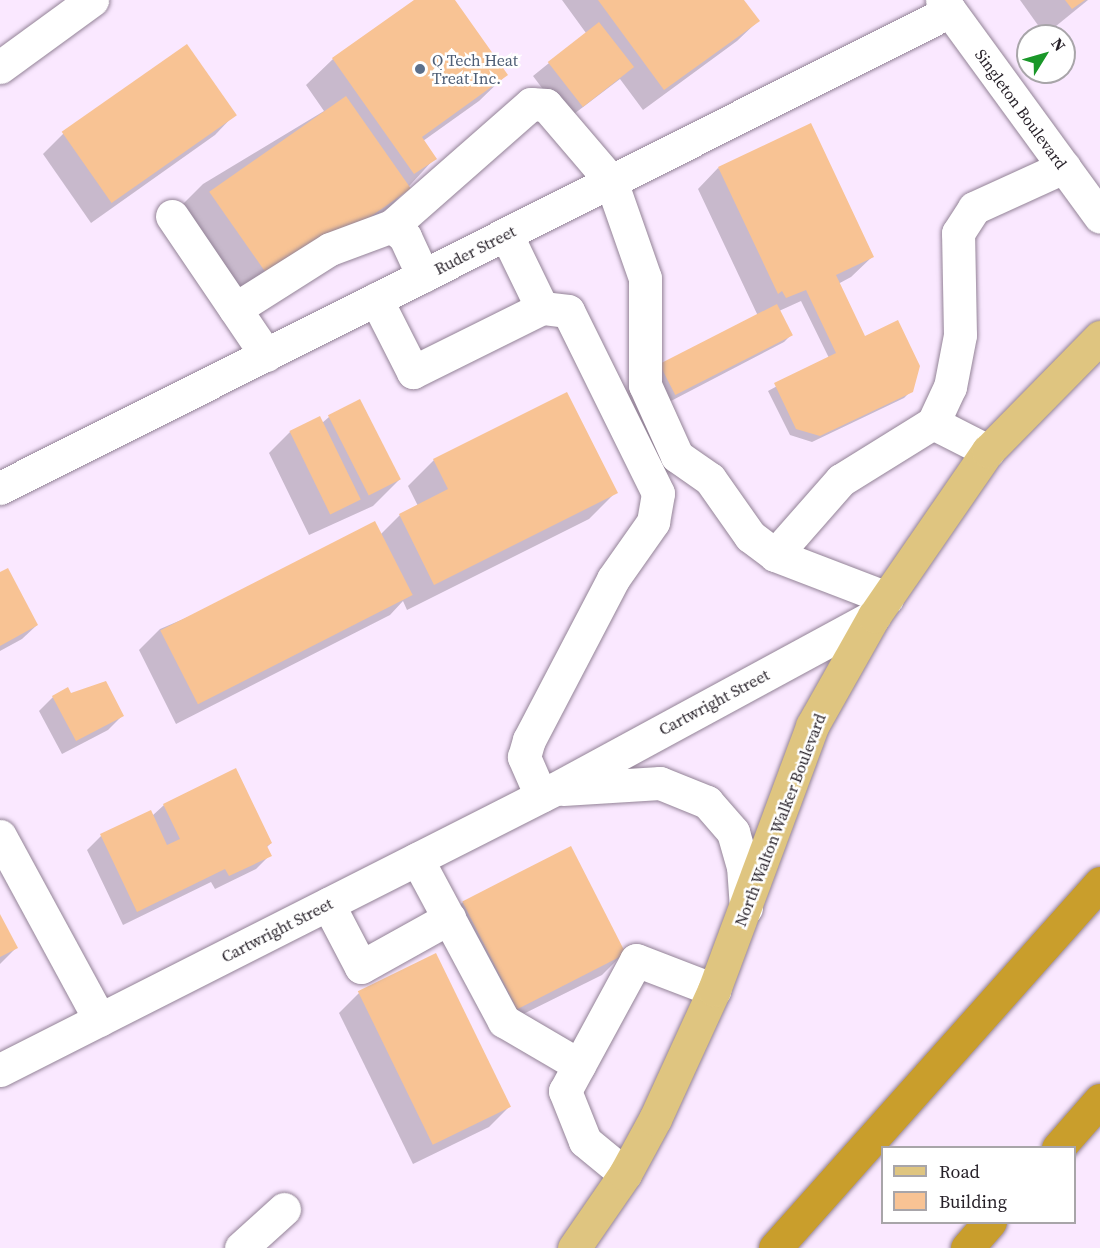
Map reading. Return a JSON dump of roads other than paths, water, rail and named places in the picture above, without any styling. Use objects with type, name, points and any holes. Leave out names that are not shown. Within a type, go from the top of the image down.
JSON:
[{"type":"highway","points":[[775,1248],[1100,883]]},
{"type":"highway","points":[[1060,1146],[1100,1100]]},
{"type":"highway","points":[[967,1248],[988,1224]]},
{"type":"main road","name":"North Walton Walker Boulevard","points":[[574,1248],[625,1174],[656,1119],[714,990],[812,726],[880,607],[988,451],[1100,337]]},
{"type":"street","points":[[0,67],[92,0]]},
{"type":"street","name":"Singleton Boulevard","points":[[946,6],[1100,217]]},
{"type":"street","name":"Ruder Street","points":[[0,488],[611,182],[946,6]]},
{"type":"street","points":[[235,309],[330,249],[392,226],[531,104],[546,105],[611,182],[645,278],[645,385],[677,456],[710,479],[750,536],[775,555],[880,607]]},
{"type":"street","points":[[775,555],[841,480],[933,423],[951,387],[960,335],[958,233],[974,208],[1064,168]]},
{"type":"street","points":[[172,216],[266,355]]},
{"type":"street","points":[[392,226],[405,237],[423,276]]},
{"type":"street","points":[[506,234],[542,308]]},
{"type":"street","points":[[376,299],[413,372],[542,308],[568,311],[658,493],[653,522],[613,579],[529,740],[524,757],[548,793]]},
{"type":"street","points":[[933,423],[988,451]]},
{"type":"street","name":"Cartwright Street","points":[[0,1070],[548,793],[880,607]]},
{"type":"street","name":"Cartwright Street","points":[[548,793],[660,783],[707,802],[733,832],[743,866],[746,908]]},
{"type":"street","points":[[0,836],[100,1020]]},
{"type":"street","points":[[417,858],[504,1022],[579,1065]]},
{"type":"street","points":[[328,904],[361,967],[449,918]]},
{"type":"street","points":[[625,1174],[585,1141],[565,1091],[636,960],[714,990]]},
{"type":"street","points":[[241,1248],[284,1209]]},
{"type":"place","name":"Q Tech Heat Treat Inc.","points":[[420,69]]}]
